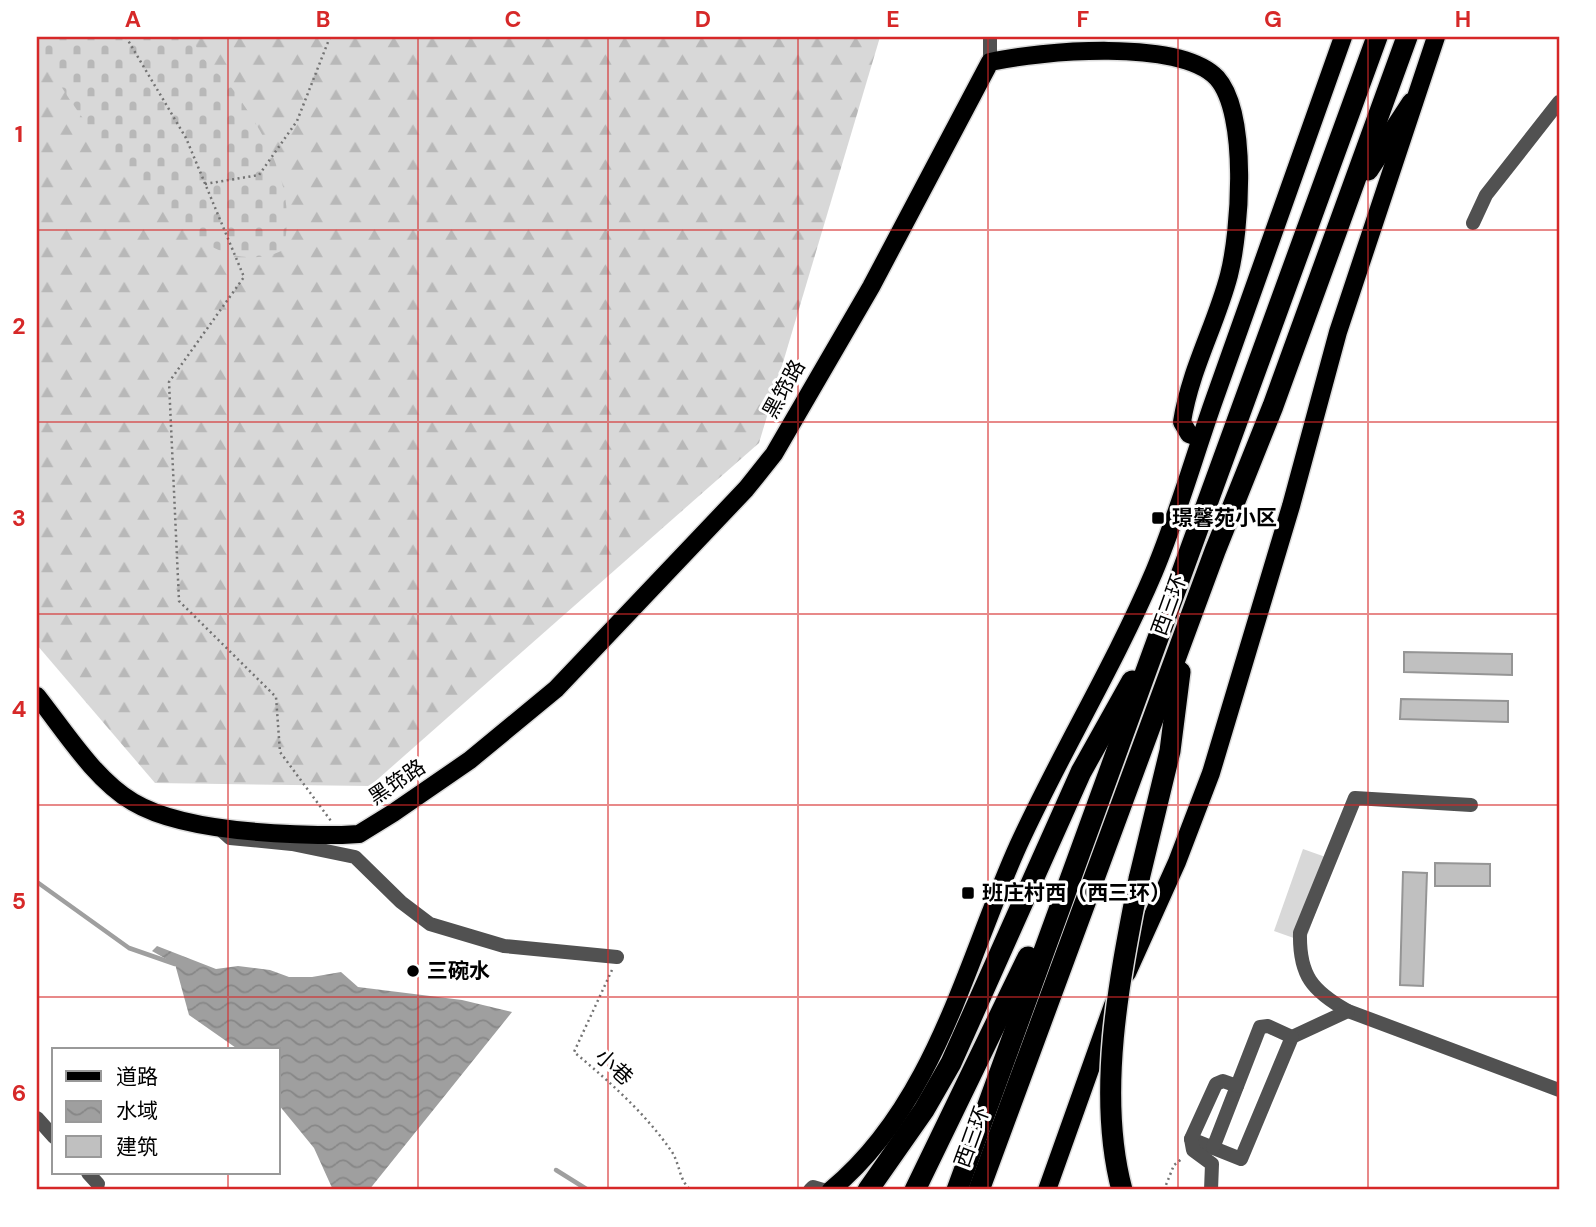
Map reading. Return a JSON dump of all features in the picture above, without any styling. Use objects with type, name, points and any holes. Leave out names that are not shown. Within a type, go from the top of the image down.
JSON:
[{"type":"highway","name":"西三环","points":[[957,1190],[1377,37]]},
{"type":"highway","name":"西三环","points":[[979,1190],[1185,632],[1348,202],[1407,37]]},
{"type":"highway","points":[[1348,202],[1412,103]]},
{"type":"highway","points":[[868,1190],[896,1153],[945,1073],[993,973],[1081,772],[1164,623]]},
{"type":"highway","points":[[1122,1190],[1114,1155],[1112,1071],[1128,938],[1139,879],[1170,751],[1185,632]]},
{"type":"highway","points":[[915,1190],[1076,861]]},
{"type":"main road","points":[[831,1190],[873,1147],[907,1100],[933,1056],[1019,844],[1152,576],[1178,512],[1200,439],[1343,37]]},
{"type":"main road","points":[[1047,1190],[1108,1014],[1181,850],[1211,773],[1291,506],[1338,332],[1436,37]]},
{"type":"main road","points":[[990,62],[1019,56],[1076,51],[1151,54],[1190,60],[1217,79],[1231,110],[1240,175],[1239,226],[1228,277],[1187,391],[1182,422],[1189,434],[1200,439]]},
{"type":"main road","name":"黑筇路","points":[[37,696],[91,765],[132,802],[171,818],[219,828],[342,835],[359,834],[393,813],[470,760],[556,689],[746,489],[774,454],[871,287],[990,62]]},
{"type":"street","points":[[990,37],[990,62]]},
{"type":"street","points":[[1473,223],[1486,195],[1559,102]]},
{"type":"street","points":[[1471,806],[1355,798],[1300,933],[1300,952],[1307,978],[1324,998],[1348,1011],[1559,1090]]},
{"type":"street","points":[[219,828],[230,838],[292,844],[355,857],[401,902],[430,924],[504,946],[617,957]]},
{"type":"street","points":[[1192,1145],[1213,1148],[1241,1159],[1292,1037],[1348,1011]]},
{"type":"street","points":[[1213,1148],[1260,1027],[1268,1027],[1292,1037]]},
{"type":"street","points":[[1192,1145],[1216,1084],[1223,1081],[1237,1086]]},
{"type":"street","points":[[37,1118],[52,1135]]},
{"type":"street","points":[[1192,1145],[1212,1164],[1211,1190]]},
{"type":"street","points":[[89,1174],[98,1184]]},
{"type":"street","points":[[810,1190],[814,1187],[823,1190]]},
{"type":"path","points":[[126,37],[186,138],[244,277],[169,382],[179,601],[276,697],[280,752],[342,835]]},
{"type":"path","points":[[205,184],[259,174],[297,121],[330,37]]},
{"type":"path","name":"小巷","points":[[617,957],[608,982],[574,1052],[610,1082],[649,1124],[674,1155],[684,1185],[691,1190]]},
{"type":"path","points":[[1164,1190],[1174,1165],[1192,1145]]},
{"type":"green space","points":[[37,37],[880,37],[759,443],[370,786],[155,783],[37,645]]},
{"type":"green space","points":[[38,37],[191,37],[205,61],[234,91],[246,109],[277,166],[286,207],[287,228],[283,250],[260,257],[229,254],[198,238],[171,216],[142,188],[87,124],[47,62]]},
{"type":"green space","points":[[1303,849],[1334,860],[1305,942],[1274,931]]},
{"type":"water","name":"三碗水","points":[[157,946],[216,969],[238,966],[270,970],[289,977],[312,977],[341,972],[358,987],[462,1000],[512,1012],[369,1190],[333,1190],[314,1148],[280,1106],[280,1048],[236,1048],[189,1015],[175,964],[152,951]]},
{"type":"building","points":[[1404,652],[1512,654],[1512,675],[1404,672]]},
{"type":"building","points":[[1401,699],[1508,701],[1508,722],[1400,719]]},
{"type":"building","points":[[1435,863],[1490,864],[1490,886],[1435,886]]},
{"type":"building","points":[[1403,872],[1427,873],[1423,986],[1400,985]]},
{"type":"waterway","points":[[37,882],[129,948],[175,964]]},
{"type":"waterway","points":[[556,1170],[588,1190]]},
{"type":"place","name":"璟馨苑小区","points":[[1158,518]]},
{"type":"place","name":"班庄村西（西三环）","points":[[968,893]]},
{"type":"place","name":"三碗水","points":[[413,971]]}]
